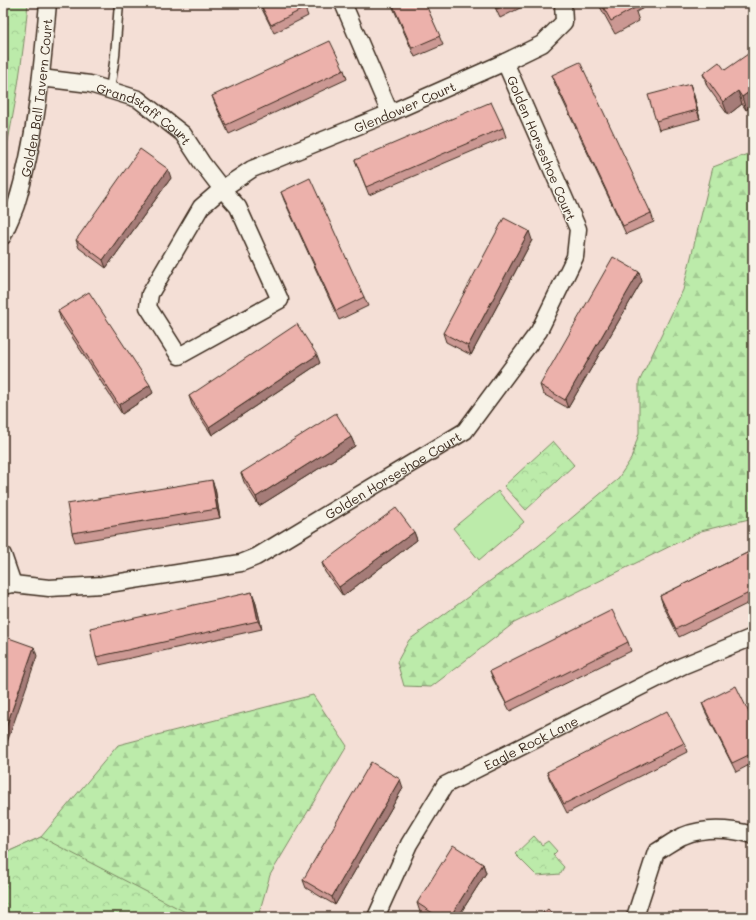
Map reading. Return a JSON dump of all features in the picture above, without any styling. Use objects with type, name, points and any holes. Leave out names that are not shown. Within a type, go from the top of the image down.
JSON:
[{"type":"street","name":"Golden Ball Tavern Court","points":[[3,236],[15,206],[28,159],[41,78],[48,3]]},
{"type":"street","points":[[343,3],[390,113]]},
{"type":"street","name":"Glendower Court","points":[[222,189],[252,169],[390,113],[542,44],[564,22],[563,3]]},
{"type":"street","name":"Golden Horseshoe Court","points":[[8,585],[49,588],[102,585],[241,563],[256,557],[465,431],[540,331],[575,257],[576,248],[578,229],[505,62]]},
{"type":"street","name":"Grandstaff Court","points":[[41,78],[90,84],[138,99],[183,134],[202,163],[238,207],[280,300],[179,356],[148,307],[150,294],[201,206],[222,189]]},
{"type":"street","points":[[3,555],[8,585]]},
{"type":"street","name":"Eagle Rock Lane","points":[[376,917],[409,844],[445,785],[682,666],[753,637]]},
{"type":"street","points":[[635,917],[656,852],[683,836],[706,830],[714,829],[753,835]]},
{"type":"lane","points":[[110,90],[115,56],[119,3]]},
{"type":"green space","points":[[3,3],[28,3],[18,84],[3,164]]},
{"type":"green space","points":[[753,152],[753,518],[701,531],[514,623],[431,687],[404,686],[397,662],[409,640],[538,546],[617,480],[631,459],[639,433],[639,382],[683,290],[713,167]]},
{"type":"green space","points":[[553,441],[574,465],[526,510],[504,486]]},
{"type":"green space","points":[[498,491],[524,522],[479,560],[453,528]]},
{"type":"green space","points":[[313,695],[347,746],[270,875],[258,917],[3,917],[3,854],[41,837],[118,745]]},
{"type":"green space","points":[[534,836],[542,845],[548,841],[557,851],[553,855],[564,867],[560,874],[537,876],[515,854]]},
{"type":"green space","points":[[41,837],[195,917],[3,917],[3,854]]},
{"type":"building","points":[[260,3],[303,3],[305,8],[271,25]]},
{"type":"building","points":[[392,3],[425,3],[440,36],[412,48]]},
{"type":"building","points":[[494,3],[509,3],[497,9]]},
{"type":"building","points":[[601,3],[632,3],[635,8],[611,21]]},
{"type":"building","points":[[330,41],[344,70],[226,125],[212,96]]},
{"type":"building","points":[[748,54],[753,61],[753,82],[751,83],[753,89],[742,97],[738,91],[723,102],[703,74],[719,62],[725,70]]},
{"type":"building","points":[[580,62],[651,213],[623,226],[552,75]]},
{"type":"building","points":[[690,84],[697,110],[656,121],[648,95]]},
{"type":"building","points":[[491,102],[503,128],[366,187],[355,160]]},
{"type":"building","points":[[140,149],[168,169],[103,260],[76,240]]},
{"type":"building","points":[[310,178],[364,297],[336,311],[281,192]]},
{"type":"building","points":[[504,218],[529,231],[468,346],[443,333]]},
{"type":"building","points":[[613,257],[639,272],[565,400],[540,385]]},
{"type":"building","points":[[89,292],[150,385],[119,405],[58,311]]},
{"type":"building","points":[[297,324],[317,355],[209,427],[189,396]]},
{"type":"building","points":[[336,413],[351,437],[256,497],[241,473]]},
{"type":"building","points":[[212,480],[217,509],[72,533],[67,504]]},
{"type":"building","points":[[396,508],[414,532],[339,587],[322,563]]},
{"type":"building","points":[[753,550],[753,591],[676,629],[660,596]]},
{"type":"building","points":[[252,592],[258,621],[96,657],[90,628]]},
{"type":"building","points":[[612,610],[628,642],[506,703],[490,671]]},
{"type":"building","points":[[6,637],[34,647],[3,736],[3,646]]},
{"type":"building","points":[[736,686],[753,721],[753,753],[732,763],[702,703]]},
{"type":"building","points":[[667,711],[684,743],[564,804],[547,772]]},
{"type":"building","points":[[371,762],[400,779],[332,897],[303,880]]},
{"type":"building","points":[[453,845],[483,864],[450,917],[439,917],[417,903]]},
{"type":"building","points":[[548,909],[555,917],[538,917]]}]
